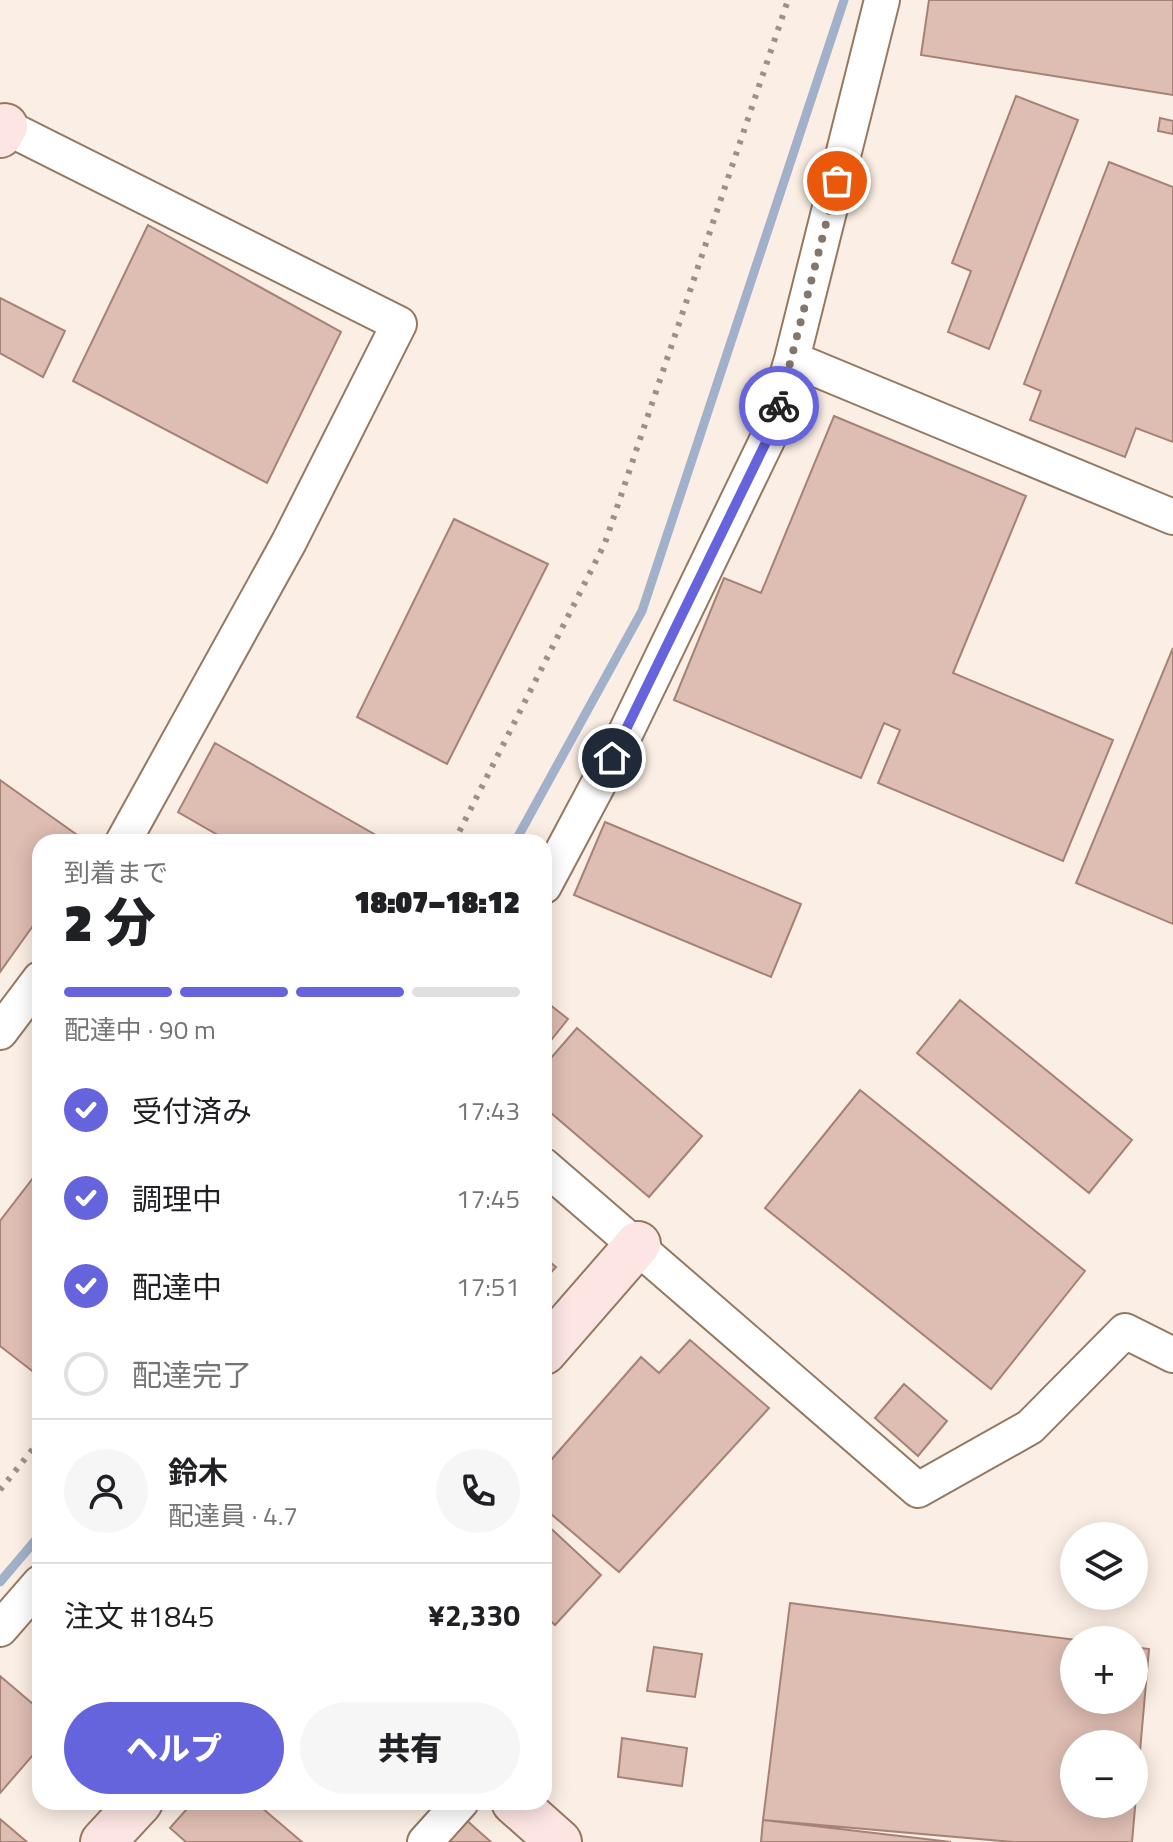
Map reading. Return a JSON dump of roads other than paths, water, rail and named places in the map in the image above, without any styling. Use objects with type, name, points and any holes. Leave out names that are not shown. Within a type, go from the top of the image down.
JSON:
[{"type":"street","points":[[552,871],[626,732],[770,434],[792,359],[882,0]]},
{"type":"street","points":[[2,128],[399,324],[289,542],[127,834]]},
{"type":"street","points":[[792,359],[1173,517]]},
{"type":"street","points":[[0,1032],[32,990]]},
{"type":"street","points":[[552,1173],[638,1244],[918,1490],[1030,1427],[1125,1331],[1173,1355]]},
{"type":"street","points":[[552,1343],[638,1244]]},
{"type":"street","points":[[0,1629],[32,1592]]},
{"type":"street","points":[[103,1842],[133,1810]]},
{"type":"street","points":[[425,1842],[454,1810]]},
{"type":"street","points":[[523,1810],[559,1842]]},
{"type":"waterway","points":[[519,834],[642,611],[844,0]]},
{"type":"waterway","points":[[0,1582],[32,1544]]},
{"type":"railway","points":[[458,834],[605,543],[788,0]]},
{"type":"railway","points":[[0,1490],[32,1450]]}]
